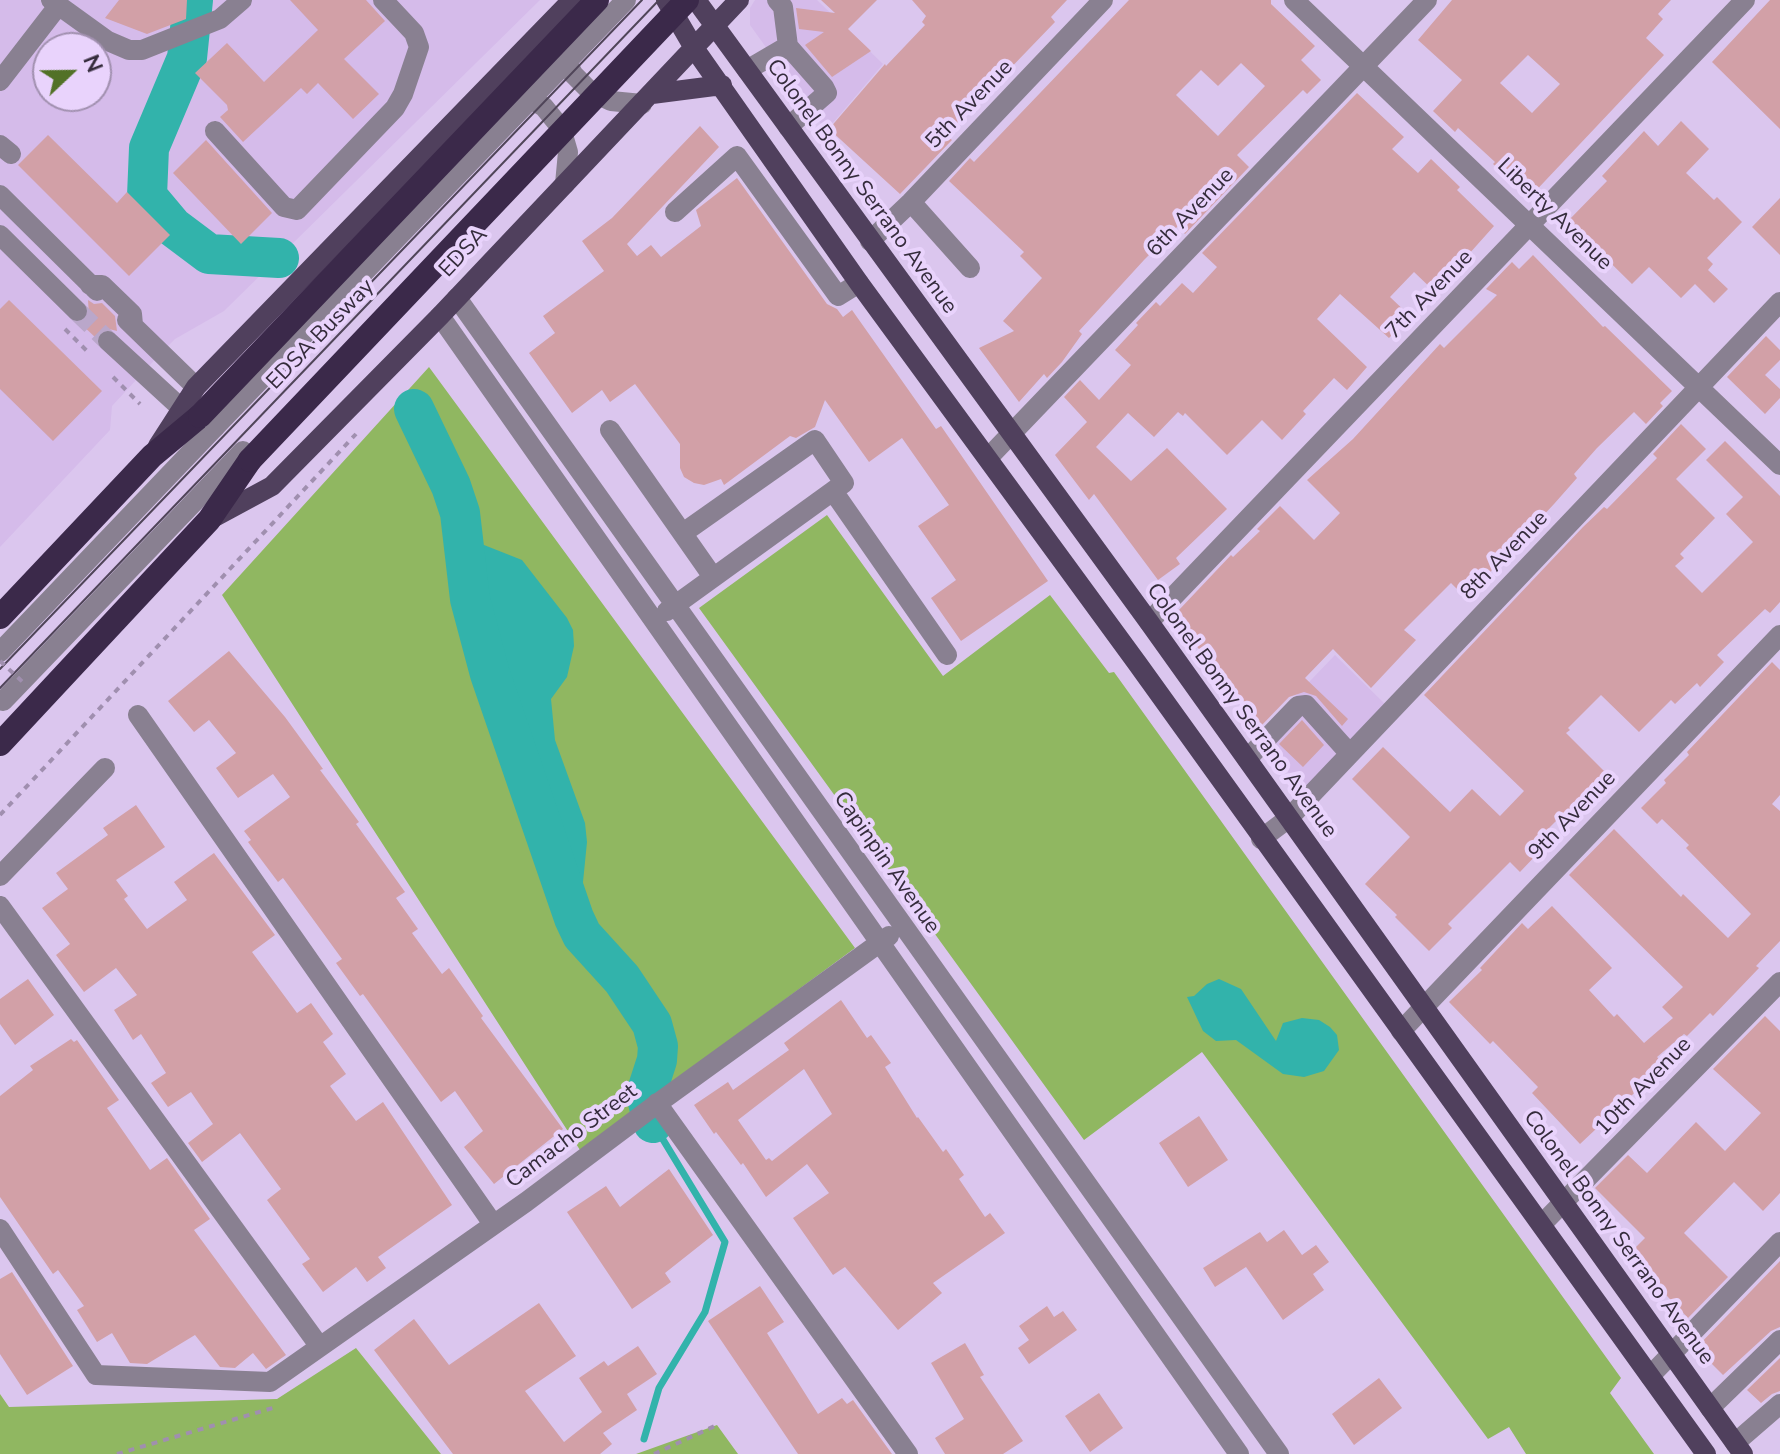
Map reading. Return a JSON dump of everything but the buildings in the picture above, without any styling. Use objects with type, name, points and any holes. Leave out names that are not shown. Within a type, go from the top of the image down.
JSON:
[{"type":"highway","points":[[0,617],[152,456],[198,417],[597,0]]},
{"type":"highway","name":"EDSA","points":[[0,744],[209,520],[247,455],[687,0]]},
{"type":"main road","points":[[666,0],[694,48],[859,283],[1706,1454]]},
{"type":"main road","name":"Colonel Bonny Serrano Avenue","points":[[696,0],[1149,622],[1739,1448]]},
{"type":"main road","name":"EDSA","points":[[209,520],[272,486],[440,316],[739,0]]},
{"type":"main road","points":[[198,417],[196,387],[565,7]]},
{"type":"main road","points":[[647,99],[722,85]]},
{"type":"street","points":[[0,81],[54,3],[108,41],[129,50],[142,50],[220,19],[242,0]]},
{"type":"street","points":[[215,131],[284,207],[297,210],[387,117],[403,94],[419,47],[418,40],[383,0]]},
{"type":"street","name":"EDSA Busway","points":[[0,652],[198,417],[626,0]]},
{"type":"street","name":"EDSA Busway","points":[[3,701],[247,455],[672,0]]},
{"type":"street","points":[[777,0],[783,7],[788,46],[827,93],[788,127]]},
{"type":"street","name":"5th Avenue","points":[[870,241],[1103,0]]},
{"type":"street","name":"Liberty Avenue","points":[[1294,0],[1780,465]]},
{"type":"street","name":"6th Avenue","points":[[988,458],[1427,0]]},
{"type":"street","name":"7th Avenue","points":[[1149,622],[1745,0]]},
{"type":"street","points":[[565,7],[559,46],[578,80],[603,99],[626,104],[647,99]]},
{"type":"street","points":[[747,70],[788,46]]},
{"type":"street","points":[[475,98],[511,92],[528,97],[544,107],[561,128],[567,144],[569,160],[565,184]]},
{"type":"street","points":[[675,212],[737,156],[838,296],[859,283]]},
{"type":"street","points":[[0,195],[93,288],[102,285],[132,314],[133,325],[196,387]]},
{"type":"street","points":[[911,202],[970,268]]},
{"type":"street","points":[[0,235],[77,311]]},
{"type":"street","points":[[30,265],[50,245]]},
{"type":"street","name":"Capinpin Avenue","points":[[457,298],[1279,1454]]},
{"type":"street","name":"8th Avenue","points":[[1261,839],[1289,818],[1780,302]]},
{"type":"street","points":[[440,316],[1239,1454]]},
{"type":"street","points":[[133,325],[114,346],[198,417]]},
{"type":"street","points":[[610,430],[713,577]]},
{"type":"street","points":[[654,621],[844,483],[815,440],[683,533]]},
{"type":"street","points":[[833,491],[947,655]]},
{"type":"street","name":"9th Avenue","points":[[1401,1031],[1780,635]]},
{"type":"street","points":[[1247,759],[1298,706],[1306,705],[1350,754]]},
{"type":"street","points":[[138,715],[493,1224]]},
{"type":"street","points":[[0,876],[105,768]]},
{"type":"street","points":[[0,906],[320,1347]]},
{"type":"street","name":"Camacho Street","points":[[0,1229],[96,1375],[270,1382],[902,927]]},
{"type":"street","name":"10th Avenue","points":[[1542,1224],[1780,982]]},
{"type":"street","points":[[651,1108],[908,1454]]},
{"type":"street","points":[[1650,1376],[1780,1242]]},
{"type":"street","points":[[1710,1408],[1780,1340]]},
{"type":"street","points":[[1739,1448],[1780,1404]]},
{"type":"path","points":[[126,390],[140,404]]},
{"type":"path","points":[[0,815],[365,424]]},
{"type":"path","points":[[0,661],[26,685]]},
{"type":"path","points":[[117,1454],[276,1407]]},
{"type":"path","points":[[654,1454],[717,1425]]},
{"type":"shaded area","points":[[0,0],[540,0],[224,311],[175,339],[162,352],[112,406],[110,430],[0,547]]},
{"type":"shaded area","points":[[755,0],[817,0],[883,64],[826,131],[750,25],[750,8]]},
{"type":"shaded area","points":[[429,367],[855,948],[580,1150],[222,595]]},
{"type":"shaded area","points":[[827,515],[943,676],[1050,595],[1109,673],[1114,672],[1621,1378],[1610,1393],[1654,1454],[1526,1454],[1509,1427],[1488,1439],[1202,1052],[1084,1140],[699,608]]},
{"type":"shaded area","points":[[474,544],[522,560],[573,630],[574,646],[567,677],[551,699],[555,740],[585,823],[587,842],[582,892],[577,909],[494,667],[473,588],[468,553]]},
{"type":"shaded area","points":[[1335,655],[1385,704],[1302,794],[1262,731]]},
{"type":"shaded area","points":[[1219,979],[1241,989],[1276,1041],[1283,1023],[1302,1018],[1319,1020],[1330,1027],[1337,1035],[1339,1050],[1324,1071],[1304,1077],[1283,1074],[1236,1040],[1216,1041],[1203,1031],[1187,997],[1194,996],[1207,984]]},
{"type":"shaded area","points":[[356,1348],[441,1454],[0,1454],[0,1394],[9,1407],[277,1399]]},
{"type":"shaded area","points":[[717,1425],[738,1454],[636,1454]]},
{"type":"waterway","points":[[193,0],[187,58],[149,148],[147,196],[173,227],[209,254],[279,258]]},
{"type":"waterway","points":[[414,409],[451,486],[460,513],[470,599],[490,674],[574,918],[582,935],[622,979],[652,1024],[658,1046],[657,1060],[646,1094],[653,1123]]},
{"type":"waterway","points":[[644,1439],[659,1388],[705,1312],[725,1242],[653,1123]]},
{"type":"tunnel","points":[[77,311],[108,341]]},
{"type":"tram line","points":[[0,669],[642,0]]},
{"type":"tram line","points":[[0,688],[659,0]]}]
